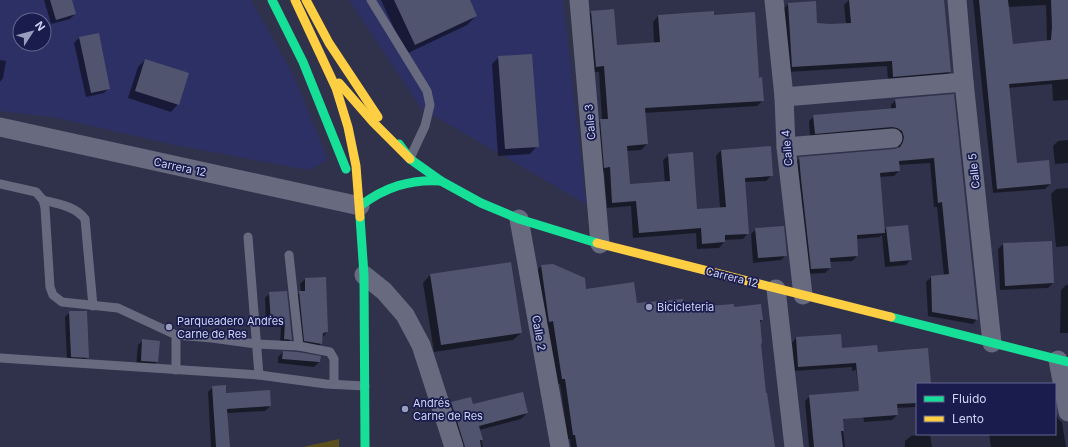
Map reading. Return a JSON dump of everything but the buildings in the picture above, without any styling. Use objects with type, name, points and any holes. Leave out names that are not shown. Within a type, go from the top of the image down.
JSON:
[{"type":"main road","points":[[272,0],[298,49],[360,206]]},
{"type":"main road","points":[[295,0],[336,88],[348,127],[356,166],[364,275],[365,447]]},
{"type":"main road","points":[[306,0],[329,43],[368,104],[410,159]]},
{"type":"main road","points":[[286,6],[359,109],[383,135],[410,159]]},
{"type":"main road","name":"Carrera 12","points":[[410,159],[441,181],[481,203],[519,220],[600,244],[1063,361]]},
{"type":"main road","points":[[360,206],[377,193],[397,184],[419,180],[441,181]]},
{"type":"street","name":"Calle 3","points":[[579,0],[600,244]]},
{"type":"street","name":"Calle 4","points":[[774,0],[784,97],[786,148],[803,295]]},
{"type":"street","name":"Calle 5","points":[[957,0],[964,82],[992,343]]},
{"type":"street","points":[[784,97],[964,82]]},
{"type":"street","name":"Carrera 12","points":[[0,127],[360,206]]},
{"type":"street","points":[[786,148],[893,138]]},
{"type":"street","name":"Calle 2","points":[[519,220],[560,447]]},
{"type":"street","points":[[364,275],[384,291],[405,315],[421,345],[454,447]]},
{"type":"street","points":[[776,289],[794,447]]},
{"type":"street","points":[[1063,361],[1068,412]]},
{"type":"lane","points":[[371,0],[427,91],[430,105],[425,126],[410,159]]},
{"type":"lane","points":[[0,184],[36,192],[43,200],[45,208],[50,287],[53,295],[62,302],[118,308],[176,335],[256,344],[299,346],[330,352],[334,359],[334,384]]},
{"type":"lane","points":[[43,200],[75,210],[85,219],[94,306]]},
{"type":"lane","points":[[248,238],[259,375]]},
{"type":"lane","points":[[289,255],[299,346]]},
{"type":"lane","points":[[176,335],[176,370]]},
{"type":"lane","points":[[0,358],[259,375],[334,384],[365,386]]},
{"type":"shaded area","points":[[0,0],[251,0],[294,76],[328,160],[309,170],[175,145],[53,117],[0,111]]},
{"type":"shaded area","points":[[349,0],[563,0],[586,204],[421,108]]},
{"type":"shaded area","points":[[339,439],[339,447],[303,447]]},
{"type":"traffic: fast","points":[[272,0],[303,62],[346,169]]},
{"type":"traffic: fast","points":[[399,144],[410,159],[441,181],[481,203],[519,219],[597,243]]},
{"type":"traffic: fast","points":[[360,206],[369,199],[388,189],[419,181],[441,181]]},
{"type":"traffic: fast","points":[[360,217],[364,275],[365,447]]},
{"type":"traffic: fast","points":[[891,317],[1068,362]]},
{"type":"traffic: slow","points":[[295,0],[336,88],[348,127],[356,166],[360,217]]},
{"type":"traffic: slow","points":[[306,0],[329,43],[378,117]]},
{"type":"traffic: slow","points":[[339,83],[373,122],[410,159]]},
{"type":"traffic: slow","points":[[597,243],[891,317]]},
{"type":"place","name":"Bicicleteria","points":[[649,307]]},
{"type":"place","name":"Parqueadero Andŕes Carne de Res","points":[[169,327]]},
{"type":"place","name":"Andrés Carne de Res","points":[[405,409]]}]
